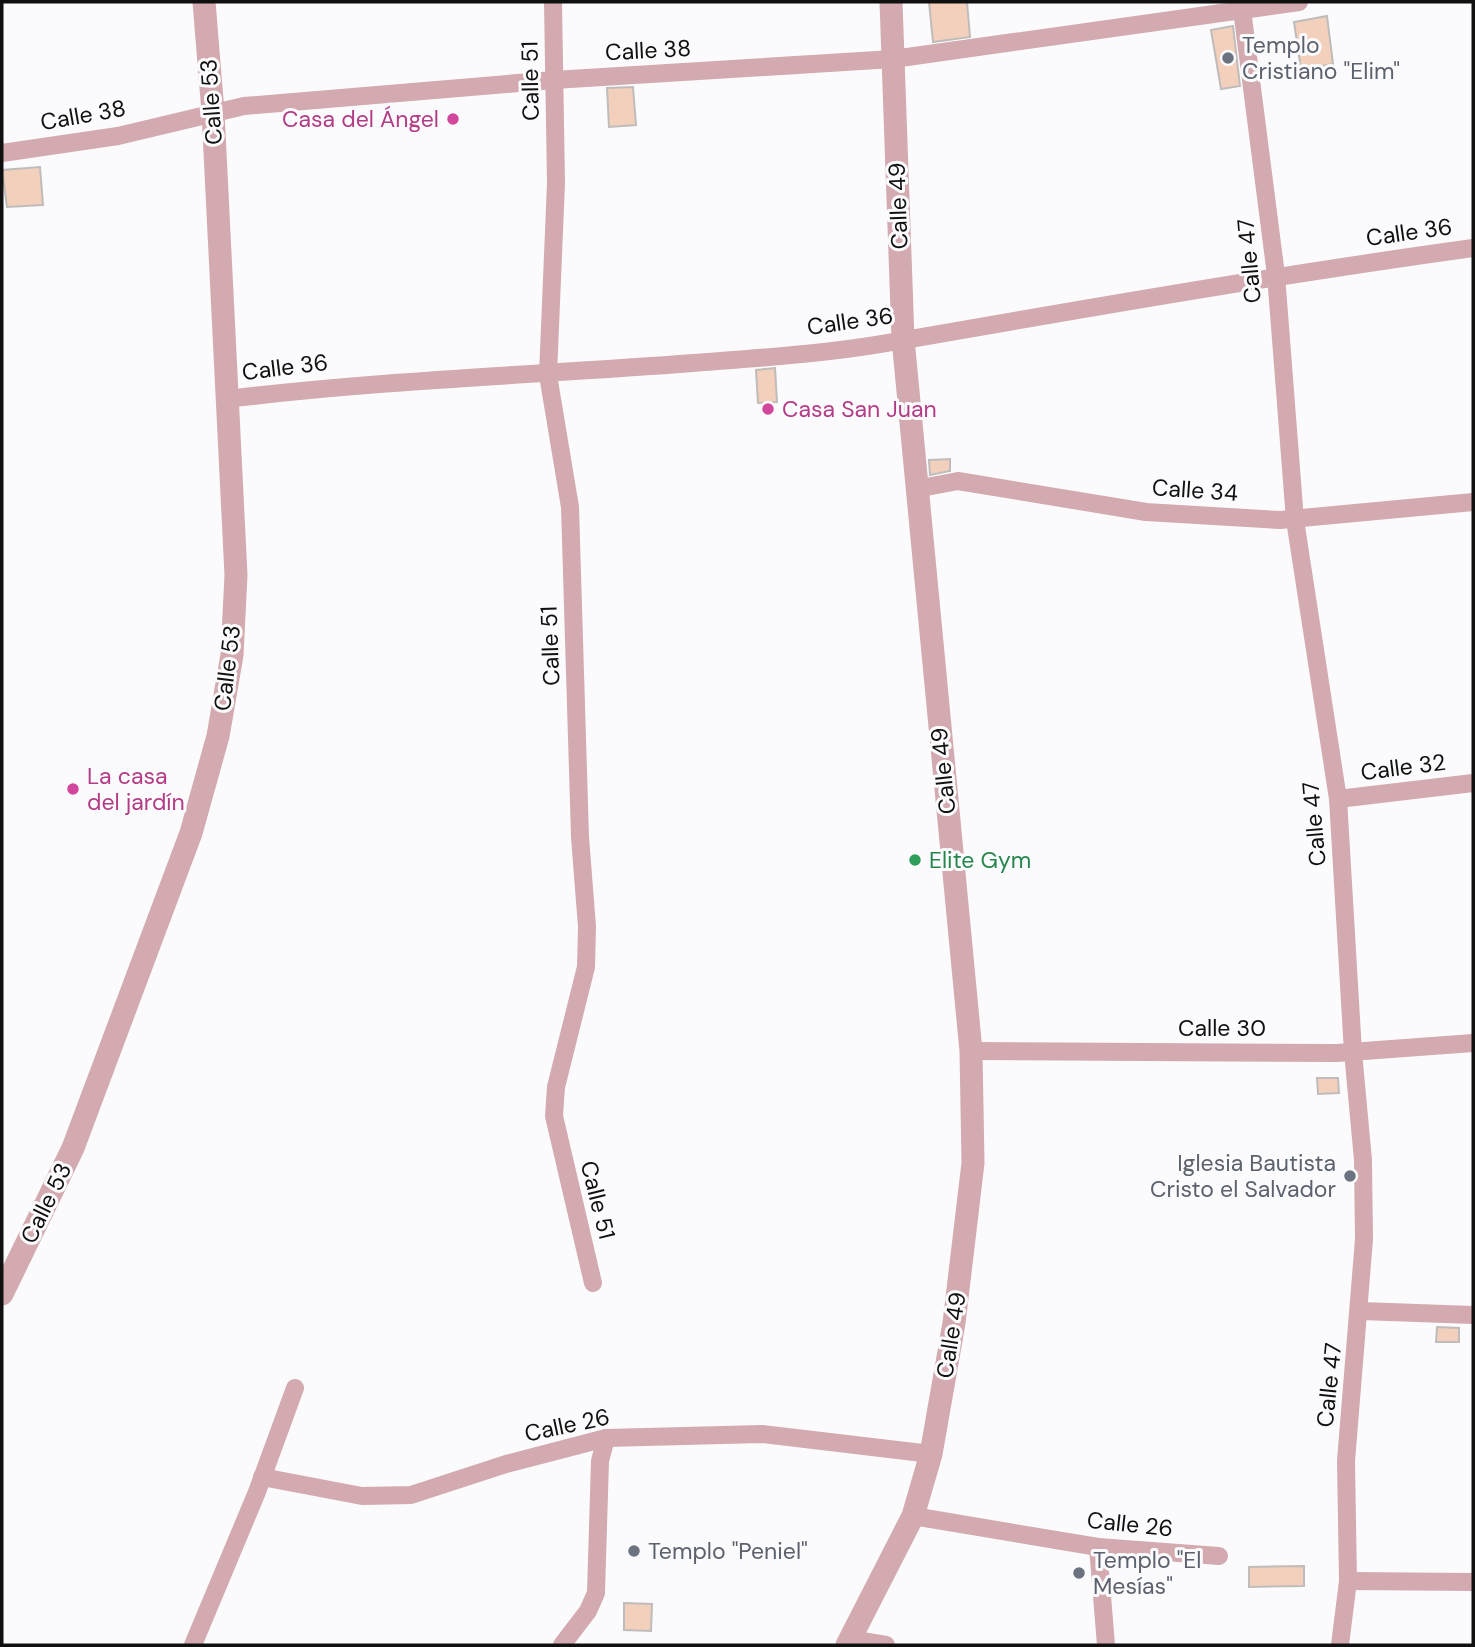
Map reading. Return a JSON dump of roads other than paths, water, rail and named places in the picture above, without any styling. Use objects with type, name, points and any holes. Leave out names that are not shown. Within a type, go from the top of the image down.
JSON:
[{"type":"street","name":"Calle 53","points":[[2,1294],[73,1148],[191,833],[218,736],[232,655],[236,575],[213,112],[204,2]]},
{"type":"street","name":"Calle 51","points":[[554,2],[556,183],[548,374],[570,507],[579,837],[587,927],[586,967],[556,1087],[554,1116],[593,1283]]},
{"type":"street","name":"Calle 49","points":[[848,1642],[913,1517],[931,1454],[954,1323],[973,1163],[971,1051],[903,339],[891,2]]},
{"type":"street","name":"Calle 38","points":[[2,153],[118,136],[244,107],[554,80],[893,59],[1242,6],[1299,2]]},
{"type":"street","name":"Calle 47","points":[[1242,6],[1276,275],[1295,520],[1338,799],[1353,1052],[1363,1160],[1361,1311],[1346,1461],[1348,1581],[1340,1645]]},
{"type":"street","name":"Calle 36","points":[[227,399],[341,385],[548,374],[741,359],[903,339],[1276,275],[1473,248]]},
{"type":"street","name":"Calle 34","points":[[916,489],[958,481],[1146,512],[1295,520],[1473,502]]},
{"type":"street","name":"Calle 32","points":[[1338,799],[1473,783]]},
{"type":"street","name":"Calle 30","points":[[971,1051],[1353,1052],[1473,1042]]},
{"type":"street","points":[[1361,1311],[1473,1315]]},
{"type":"street","points":[[193,1645],[262,1477],[295,1388]]},
{"type":"street","name":"Calle 26","points":[[262,1477],[362,1496],[411,1495],[506,1464],[606,1438],[762,1434],[931,1454]]},
{"type":"street","points":[[562,1645],[588,1611],[596,1593],[600,1461],[606,1438]]},
{"type":"street","name":"Calle 26","points":[[913,1517],[1098,1547],[1219,1556]]},
{"type":"street","points":[[1098,1547],[1106,1645]]},
{"type":"street","points":[[1348,1581],[1473,1582]]},
{"type":"street","points":[[848,1642],[886,1645]]},
{"type":"place","name":"Templo Cristiano \"Elim\"","points":[[1228,58]]},
{"type":"place","name":"Casa del Ángel","points":[[453,119]]},
{"type":"place","name":"Casa San Juan","points":[[768,409]]},
{"type":"place","name":"La casa del jardín","points":[[73,789]]},
{"type":"place","name":"Elite Gym","points":[[915,860]]},
{"type":"place","name":"Iglesia Bautista Cristo el Salvador","points":[[1350,1176]]},
{"type":"place","name":"Templo \"Peniel\"","points":[[634,1551]]},
{"type":"place","name":"Templo \"El Mesías\"","points":[[1079,1573]]}]
